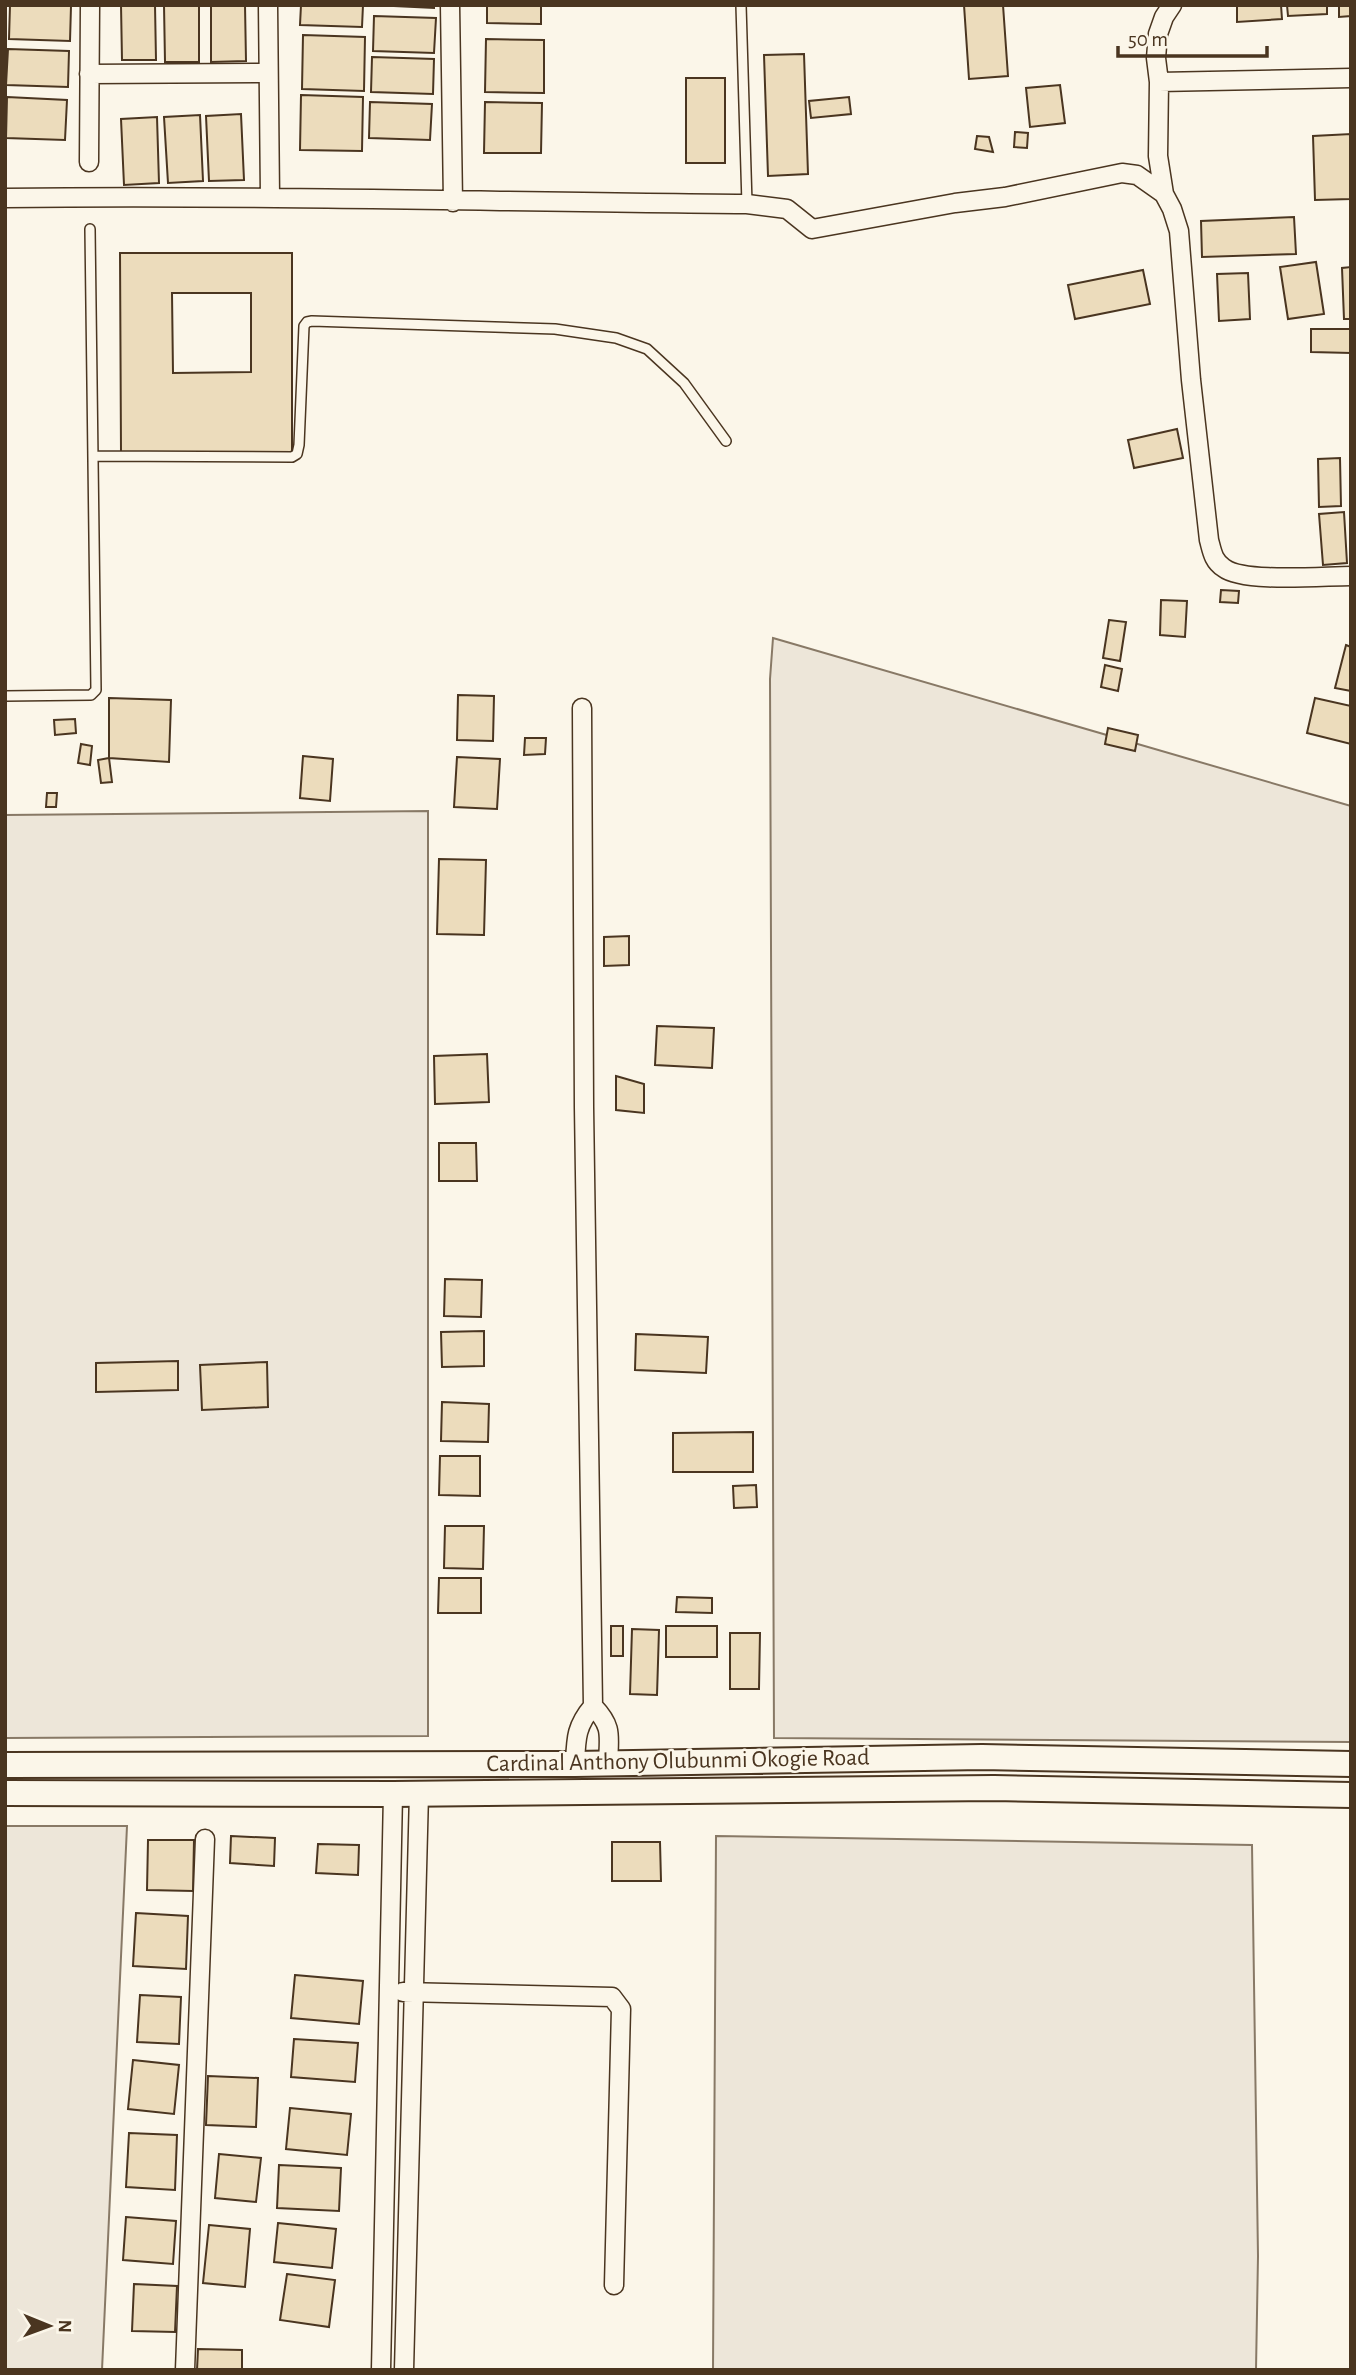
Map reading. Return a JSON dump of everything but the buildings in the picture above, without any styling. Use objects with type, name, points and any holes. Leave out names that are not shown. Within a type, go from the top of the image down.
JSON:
[{"type":"street","points":[[89,162],[90,5]]},
{"type":"street","points":[[268,5],[270,197]]},
{"type":"street","points":[[450,5],[453,202]]},
{"type":"street","points":[[1172,5],[1158,34],[1158,156],[1164,194],[1179,231],[1191,380],[1213,557],[1225,570],[1245,577],[1351,576]]},
{"type":"street","points":[[89,74],[268,73]]},
{"type":"street","points":[[1159,82],[1351,78]]},
{"type":"street","points":[[1137,176],[1158,156]]},
{"type":"street","points":[[5,198],[270,197],[453,202],[747,204],[788,209],[811,229],[955,203],[1005,197],[1113,173],[1137,176],[1164,194]]},
{"type":"street","points":[[575,1764],[576,1739],[582,1720],[593,1706],[582,708]]},
{"type":"street","points":[[593,1706],[605,1719],[609,1736],[608,1763]]},
{"type":"street","name":"Cardinal Anthony Olubunmi Okogie Road","points":[[5,1765],[575,1764],[982,1757],[1351,1764]]},
{"type":"street","name":"Cardinal Anthony Olubunmi Okogie Road","points":[[5,1793],[393,1794],[994,1788],[1351,1795]]},
{"type":"street","points":[[404,2370],[419,1793]]},
{"type":"street","points":[[381,2370],[393,1794]]},
{"type":"street","points":[[185,2370],[205,1839]]},
{"type":"street","points":[[388,1991],[612,1997],[617,2003],[621,2009],[614,2285]]},
{"type":"lane","points":[[741,5],[747,204]]},
{"type":"lane","points":[[5,696],[91,695],[96,690],[90,229]]},
{"type":"lane","points":[[93,456],[292,457],[297,454],[304,326],[312,321],[555,329],[617,338],[647,349],[684,383],[726,441]]},
{"type":"shaded area","points":[[773,638],[1351,806],[1351,1742],[774,1738],[770,679]]},
{"type":"shaded area","points":[[428,811],[428,1736],[5,1738],[5,815]]},
{"type":"shaded area","points":[[5,1826],[127,1826],[102,2370],[5,2370]]},
{"type":"shaded area","points":[[716,1836],[1252,1845],[1258,2256],[1256,2370],[713,2370]]}]
